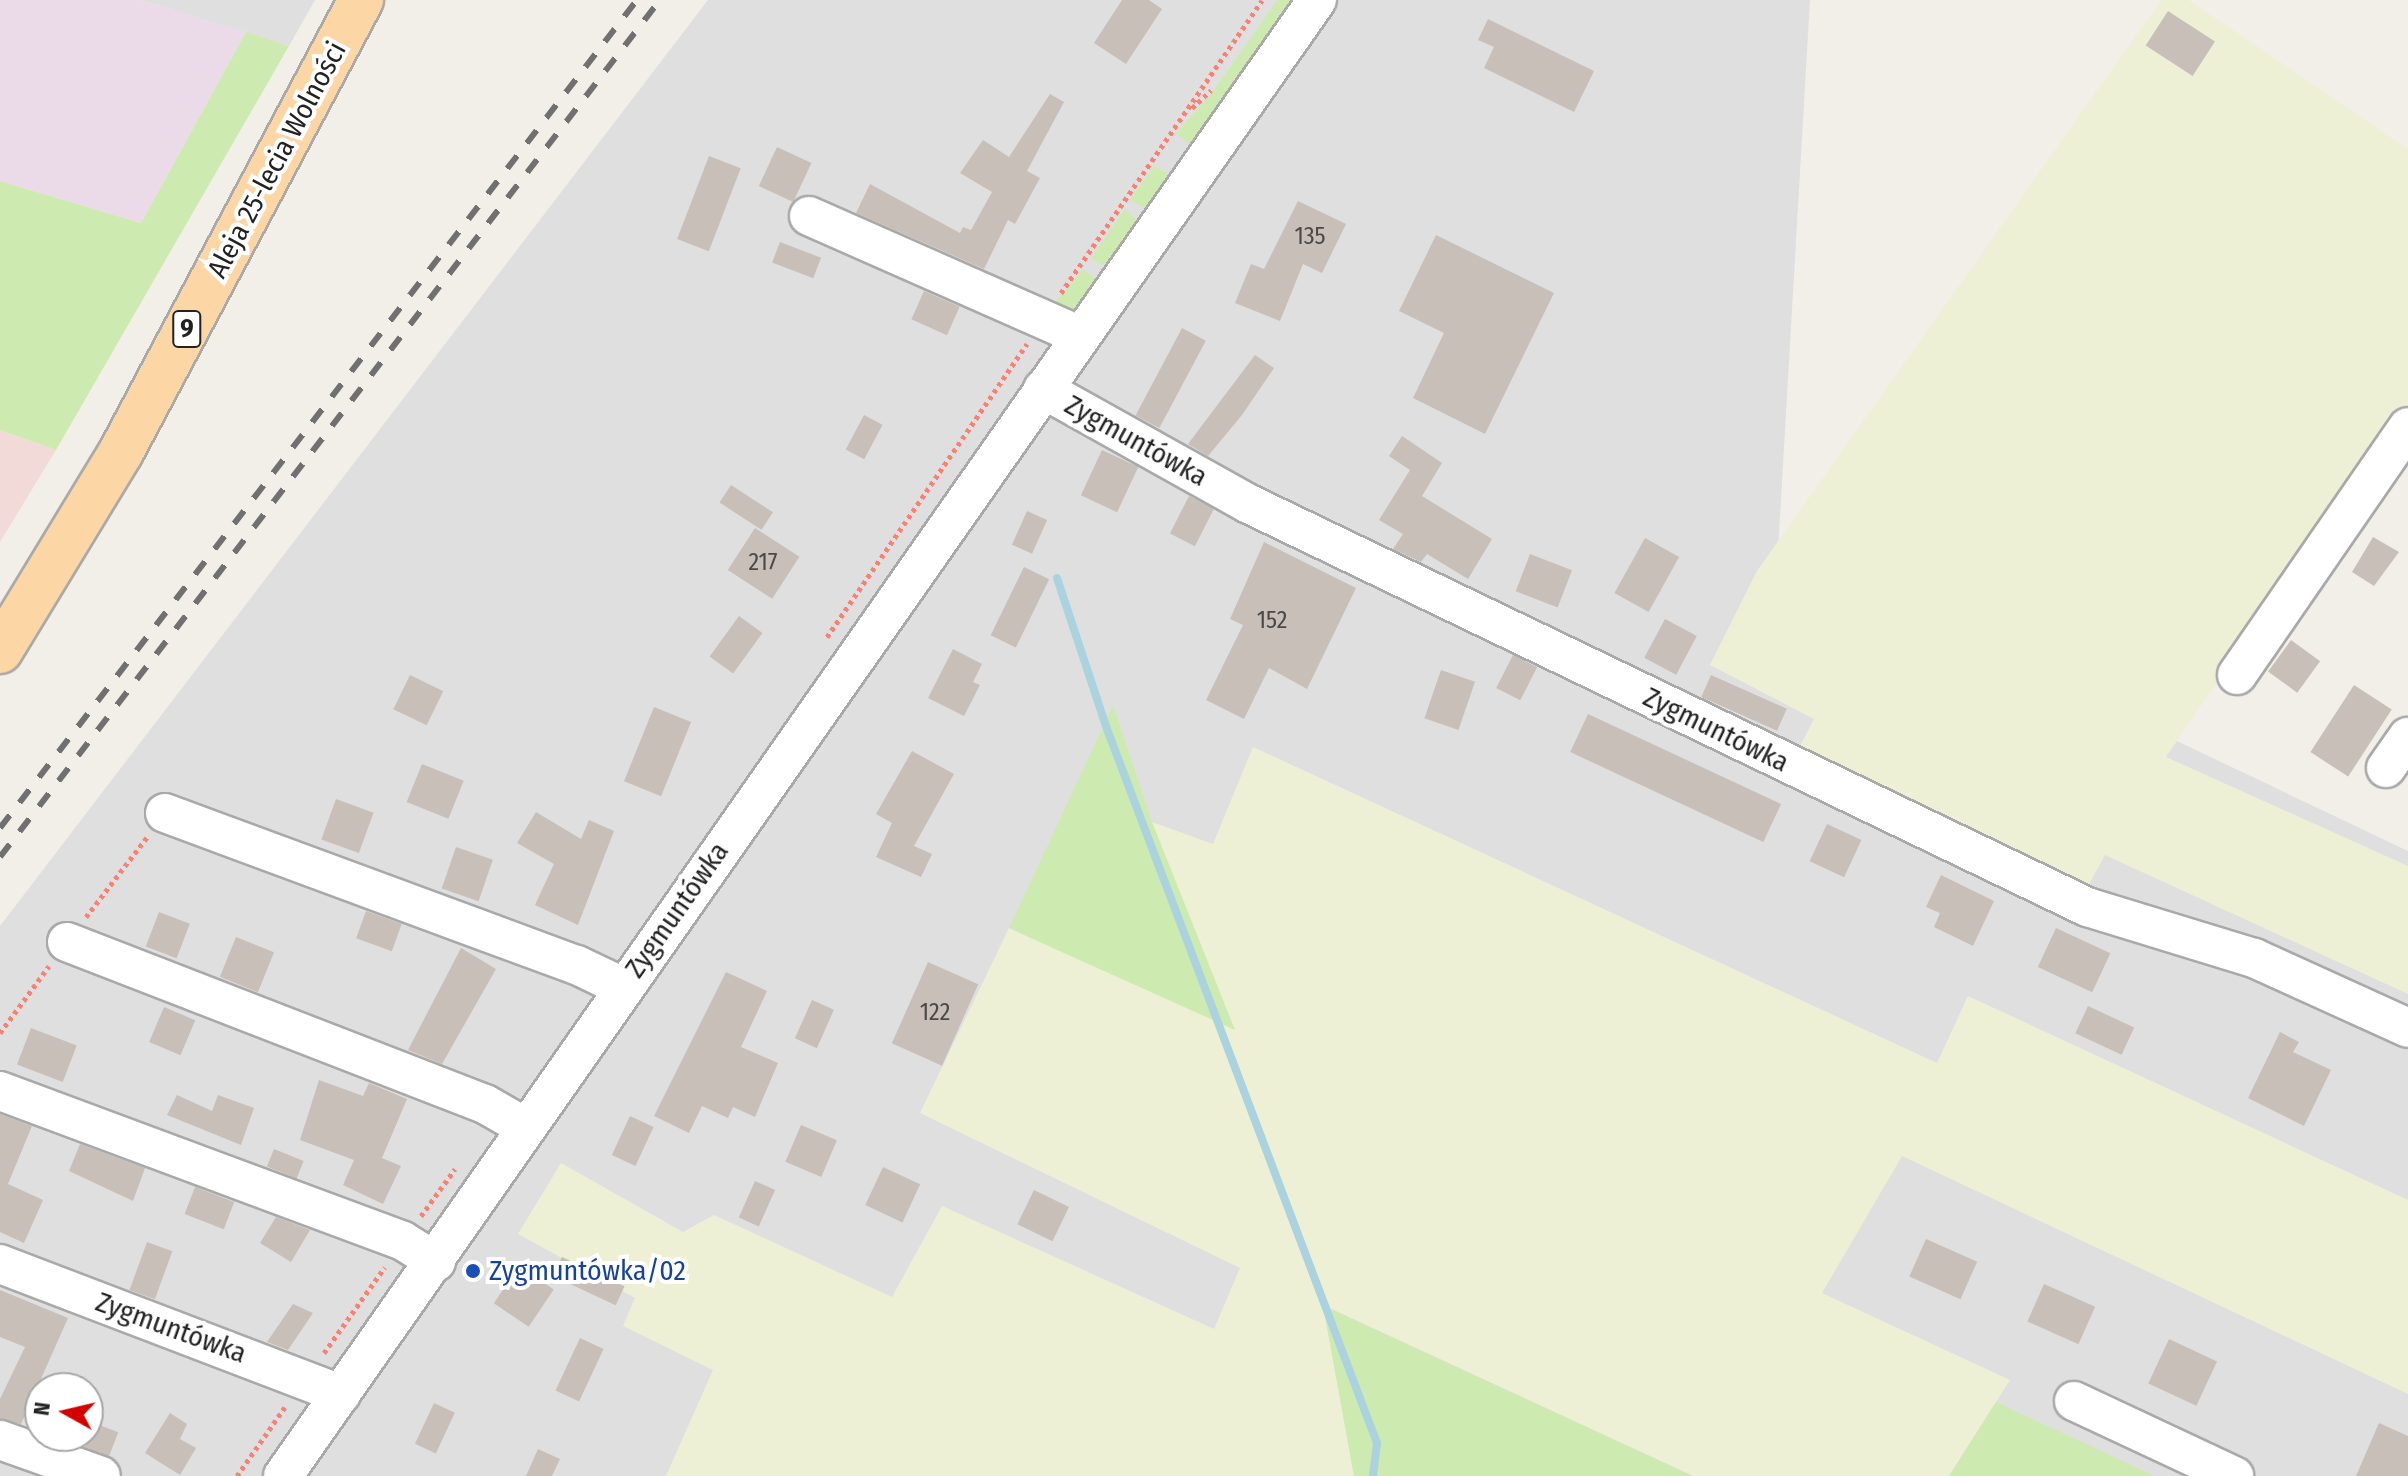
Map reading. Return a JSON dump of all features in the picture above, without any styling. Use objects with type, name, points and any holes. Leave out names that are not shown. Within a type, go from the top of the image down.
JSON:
[{"type":"main road","name":"Aleja 25-lecia Wolności","points":[[0,651],[121,452],[361,0]]},
{"type":"street","name":"Zygmuntówka","points":[[283,1476],[436,1262],[525,1127],[1317,0]]},
{"type":"street","points":[[809,216],[1081,336]]},
{"type":"street","name":"Zygmuntówka","points":[[1043,389],[1249,504],[2059,894],[2254,958],[2408,1028]]},
{"type":"street","points":[[2237,675],[2408,427]]},
{"type":"street","points":[[2386,768],[2408,737]]},
{"type":"street","points":[[165,813],[577,965],[623,987]]},
{"type":"street","points":[[67,942],[485,1104],[525,1127]]},
{"type":"street","points":[[0,1091],[403,1241],[436,1262]]},
{"type":"street","name":"Zygmuntówka","points":[[0,1264],[306,1378],[341,1394]]},
{"type":"street","points":[[2074,1401],[2234,1476]]},
{"type":"street","points":[[0,1440],[101,1476]]},
{"type":"path","points":[[824,642],[1262,0]]},
{"type":"path","points":[[1189,111],[1210,92],[1274,0]]},
{"type":"path","points":[[237,1476],[463,1158]]},
{"type":"shaded area","points":[[0,0],[142,0],[246,32],[141,223],[0,181]]},
{"type":"shaded area","points":[[142,0],[315,0],[289,46]]},
{"type":"shaded area","points":[[708,0],[1810,0],[1778,551],[2408,851],[2408,1476],[0,1476],[0,926]]},
{"type":"shaded area","points":[[0,430],[56,450],[0,542]]},
{"type":"green space","points":[[1277,0],[1295,0],[1195,144],[1189,144],[1176,133],[1212,93]]},
{"type":"green space","points":[[2161,0],[2189,0],[2408,149],[2408,403],[2166,757],[2408,866],[2408,994],[2105,855],[2088,886],[1797,752],[1814,719],[1710,665],[1757,571]]},
{"type":"green space","points":[[246,32],[289,46],[56,450],[0,430],[0,181],[141,223]]},
{"type":"green space","points":[[1154,166],[1167,173],[1168,180],[1151,206],[1143,207],[1130,200]]},
{"type":"green space","points":[[1125,209],[1140,223],[1112,263],[1101,265],[1091,258]]},
{"type":"green space","points":[[1084,269],[1098,281],[1064,319],[1051,307]]},
{"type":"green space","points":[[1113,705],[1152,822],[1235,1030],[1009,928]]},
{"type":"green space","points":[[1253,747],[1937,1063],[1968,996],[2408,1200],[2408,1394],[1902,1156],[1822,1293],[2010,1380],[1949,1476],[1693,1476],[1323,1305],[1354,1476],[666,1476],[713,1370],[623,1326],[635,1298],[518,1234],[561,1163],[683,1232],[714,1215],[892,1297],[942,1206],[1214,1329],[1240,1268],[920,1113],[1009,928],[1234,1029],[1152,822],[1213,844]]},
{"type":"green space","points":[[1323,1306],[1693,1476],[1354,1476]]},
{"type":"green space","points":[[1996,1402],[2155,1476],[1949,1476]]},
{"type":"building","points":[[1122,0],[1149,0],[1162,9],[1126,64],[1094,43]]},
{"type":"building","points":[[2168,11],[2215,41],[2193,76],[2146,45]]},
{"type":"building","points":[[1488,19],[1594,71],[1574,112],[1484,68],[1494,47],[1478,40]]},
{"type":"building","points":[[1050,94],[1064,102],[1027,171],[1040,178],[1015,224],[1008,220],[984,269],[856,213],[870,184],[960,233],[963,227],[971,230],[992,192],[960,173],[983,140],[1009,157]]},
{"type":"building","points":[[777,147],[811,163],[793,202],[759,186]]},
{"type":"building","points":[[709,156],[741,168],[709,251],[677,239]]},
{"type":"building","points":[[1298,201],[1346,224],[1322,273],[1303,264],[1280,321],[1235,303],[1251,264],[1264,269]]},
{"type":"building","points":[[1436,235],[1554,293],[1485,434],[1413,398],[1444,333],[1399,311]]},
{"type":"building","points":[[780,242],[821,258],[813,278],[772,263]]},
{"type":"building","points":[[924,291],[960,307],[947,335],[911,319]]},
{"type":"building","points":[[1182,328],[1206,341],[1159,428],[1136,415]]},
{"type":"building","points":[[1255,355],[1274,368],[1242,415],[1208,456],[1188,444]]},
{"type":"building","points":[[864,415],[883,425],[864,459],[846,449]]},
{"type":"building","points":[[1402,436],[1442,463],[1422,496],[1492,539],[1468,579],[1427,554],[1421,562],[1393,549],[1403,534],[1379,520],[1410,470],[1389,456]]},
{"type":"building","points":[[1102,450],[1138,467],[1117,512],[1081,495]]},
{"type":"building","points":[[731,485],[773,512],[761,530],[720,503]]},
{"type":"building","points":[[1189,496],[1214,509],[1195,546],[1170,533]]},
{"type":"building","points":[[1027,511],[1047,520],[1032,554],[1012,545]]},
{"type":"building","points":[[755,528],[799,557],[772,599],[728,570]]},
{"type":"building","points":[[2373,537],[2399,552],[2374,586],[2352,572]]},
{"type":"building","points":[[1645,538],[1679,557],[1649,612],[1614,593]]},
{"type":"building","points":[[1264,542],[1356,588],[1307,689],[1269,668],[1244,719],[1206,700],[1243,625],[1230,619]]},
{"type":"building","points":[[1530,554],[1572,570],[1558,607],[1516,591]]},
{"type":"building","points":[[1024,567],[1049,579],[1016,648],[991,635]]},
{"type":"building","points":[[739,616],[762,633],[733,673],[710,656]]},
{"type":"building","points":[[1665,619],[1697,636],[1676,675],[1644,658]]},
{"type":"building","points":[[2291,640],[2320,661],[2297,693],[2268,672]]},
{"type":"building","points":[[953,649],[982,664],[973,682],[980,685],[964,716],[928,698]]},
{"type":"building","points":[[1513,655],[1537,667],[1520,700],[1496,688]]},
{"type":"building","points":[[1441,670],[1475,682],[1458,730],[1424,718]]},
{"type":"building","points":[[410,675],[443,691],[427,725],[393,709]]},
{"type":"building","points":[[1711,675],[1787,709],[1777,731],[1701,697]]},
{"type":"building","points":[[2354,685],[2392,710],[2348,777],[2310,752]]},
{"type":"building","points":[[654,707],[691,722],[661,796],[624,781]]},
{"type":"building","points":[[1588,714],[1781,804],[1763,842],[1570,752]]},
{"type":"building","points":[[912,751],[954,774],[914,846],[932,854],[921,877],[876,857],[892,823],[876,814]]},
{"type":"building","points":[[422,764],[464,781],[448,819],[407,802]]},
{"type":"building","points":[[336,799],[374,813],[359,853],[321,839]]},
{"type":"building","points":[[536,812],[581,839],[589,820],[614,831],[578,925],[535,905],[554,864],[517,843]]},
{"type":"building","points":[[1827,824],[1861,840],[1844,877],[1810,861]]},
{"type":"building","points":[[456,847],[493,860],[479,901],[442,889]]},
{"type":"building","points":[[1941,875],[1994,901],[1973,946],[1934,927],[1940,913],[1926,907]]},
{"type":"building","points":[[366,911],[402,924],[392,951],[356,938]]},
{"type":"building","points":[[159,912],[190,924],[177,958],[146,947]]},
{"type":"building","points":[[2056,928],[2110,953],[2092,992],[2038,967]]},
{"type":"building","points":[[236,937],[274,952],[258,992],[220,977]]},
{"type":"building","points":[[461,948],[496,969],[442,1064],[408,1050]]},
{"type":"building","points":[[928,962],[978,984],[942,1066],[892,1043]]},
{"type":"building","points":[[726,972],[767,991],[741,1047],[778,1063],[755,1117],[733,1107],[728,1118],[702,1106],[689,1133],[654,1116]]},
{"type":"building","points":[[812,1000],[834,1010],[817,1048],[795,1038]]},
{"type":"building","points":[[2088,1006],[2134,1028],[2122,1055],[2075,1033]]},
{"type":"building","points":[[164,1007],[195,1020],[180,1055],[149,1042]]},
{"type":"building","points":[[31,1028],[77,1046],[63,1082],[17,1064]]},
{"type":"building","points":[[2280,1032],[2299,1042],[2293,1052],[2331,1070],[2304,1126],[2248,1098]]},
{"type":"building","points":[[319,1080],[363,1096],[369,1083],[407,1099],[382,1158],[401,1166],[383,1204],[343,1185],[354,1160],[300,1140]]},
{"type":"building","points":[[177,1095],[212,1111],[218,1095],[254,1108],[241,1145],[167,1115]]},
{"type":"building","points":[[0,1114],[32,1126],[8,1184],[43,1200],[24,1243],[0,1232]]},
{"type":"building","points":[[630,1116],[654,1127],[635,1166],[612,1155]]},
{"type":"building","points":[[801,1125],[837,1140],[821,1177],[785,1162]]},
{"type":"building","points":[[80,1144],[145,1168],[133,1201],[69,1171]]},
{"type":"building","points":[[274,1149],[304,1161],[297,1179],[267,1167]]},
{"type":"building","points":[[883,1167],[920,1184],[902,1222],[865,1205]]},
{"type":"building","points":[[755,1181],[775,1190],[759,1226],[739,1218]]},
{"type":"building","points":[[195,1187],[234,1202],[224,1229],[185,1214]]},
{"type":"building","points":[[1034,1190],[1069,1207],[1052,1241],[1017,1224]]},
{"type":"building","points":[[276,1217],[310,1230],[291,1262],[260,1243]]},
{"type":"building","points":[[1926,1239],[1977,1262],[1960,1299],[1909,1276]]},
{"type":"building","points":[[147,1242],[172,1251],[155,1299],[130,1290]]},
{"type":"building","points":[[562,1257],[625,1286],[616,1305],[553,1276]]},
{"type":"building","points":[[519,1266],[554,1289],[529,1327],[494,1303]]},
{"type":"building","points":[[2044,1284],[2095,1307],[2078,1344],[2027,1321]]},
{"type":"building","points":[[0,1290],[68,1318],[44,1372],[24,1372],[24,1417],[21,1424],[0,1419],[0,1399],[25,1347],[0,1337]]},
{"type":"building","points":[[293,1304],[313,1313],[288,1350],[267,1342]]},
{"type":"building","points":[[580,1338],[604,1349],[579,1402],[555,1391]]},
{"type":"building","points":[[2169,1339],[2217,1361],[2196,1406],[2148,1383]]},
{"type":"building","points":[[434,1403],[455,1413],[436,1454],[415,1444]]},
{"type":"building","points":[[170,1413],[187,1424],[180,1439],[196,1448],[180,1475],[145,1453]]},
{"type":"building","points":[[2379,1423],[2408,1436],[2408,1476],[2356,1476]]},
{"type":"building","points":[[104,1427],[118,1432],[109,1457],[97,1452],[104,1452]]},
{"type":"building","points":[[538,1449],[560,1459],[552,1476],[526,1476]]},
{"type":"waterway","points":[[1057,578],[1107,729],[1377,1443],[1373,1476]]},
{"type":"railway","points":[[0,828],[637,0]]},
{"type":"railway","points":[[0,857],[660,0]]},
{"type":"place","name":"Zygmuntówka/02","points":[[473,1271]]}]
